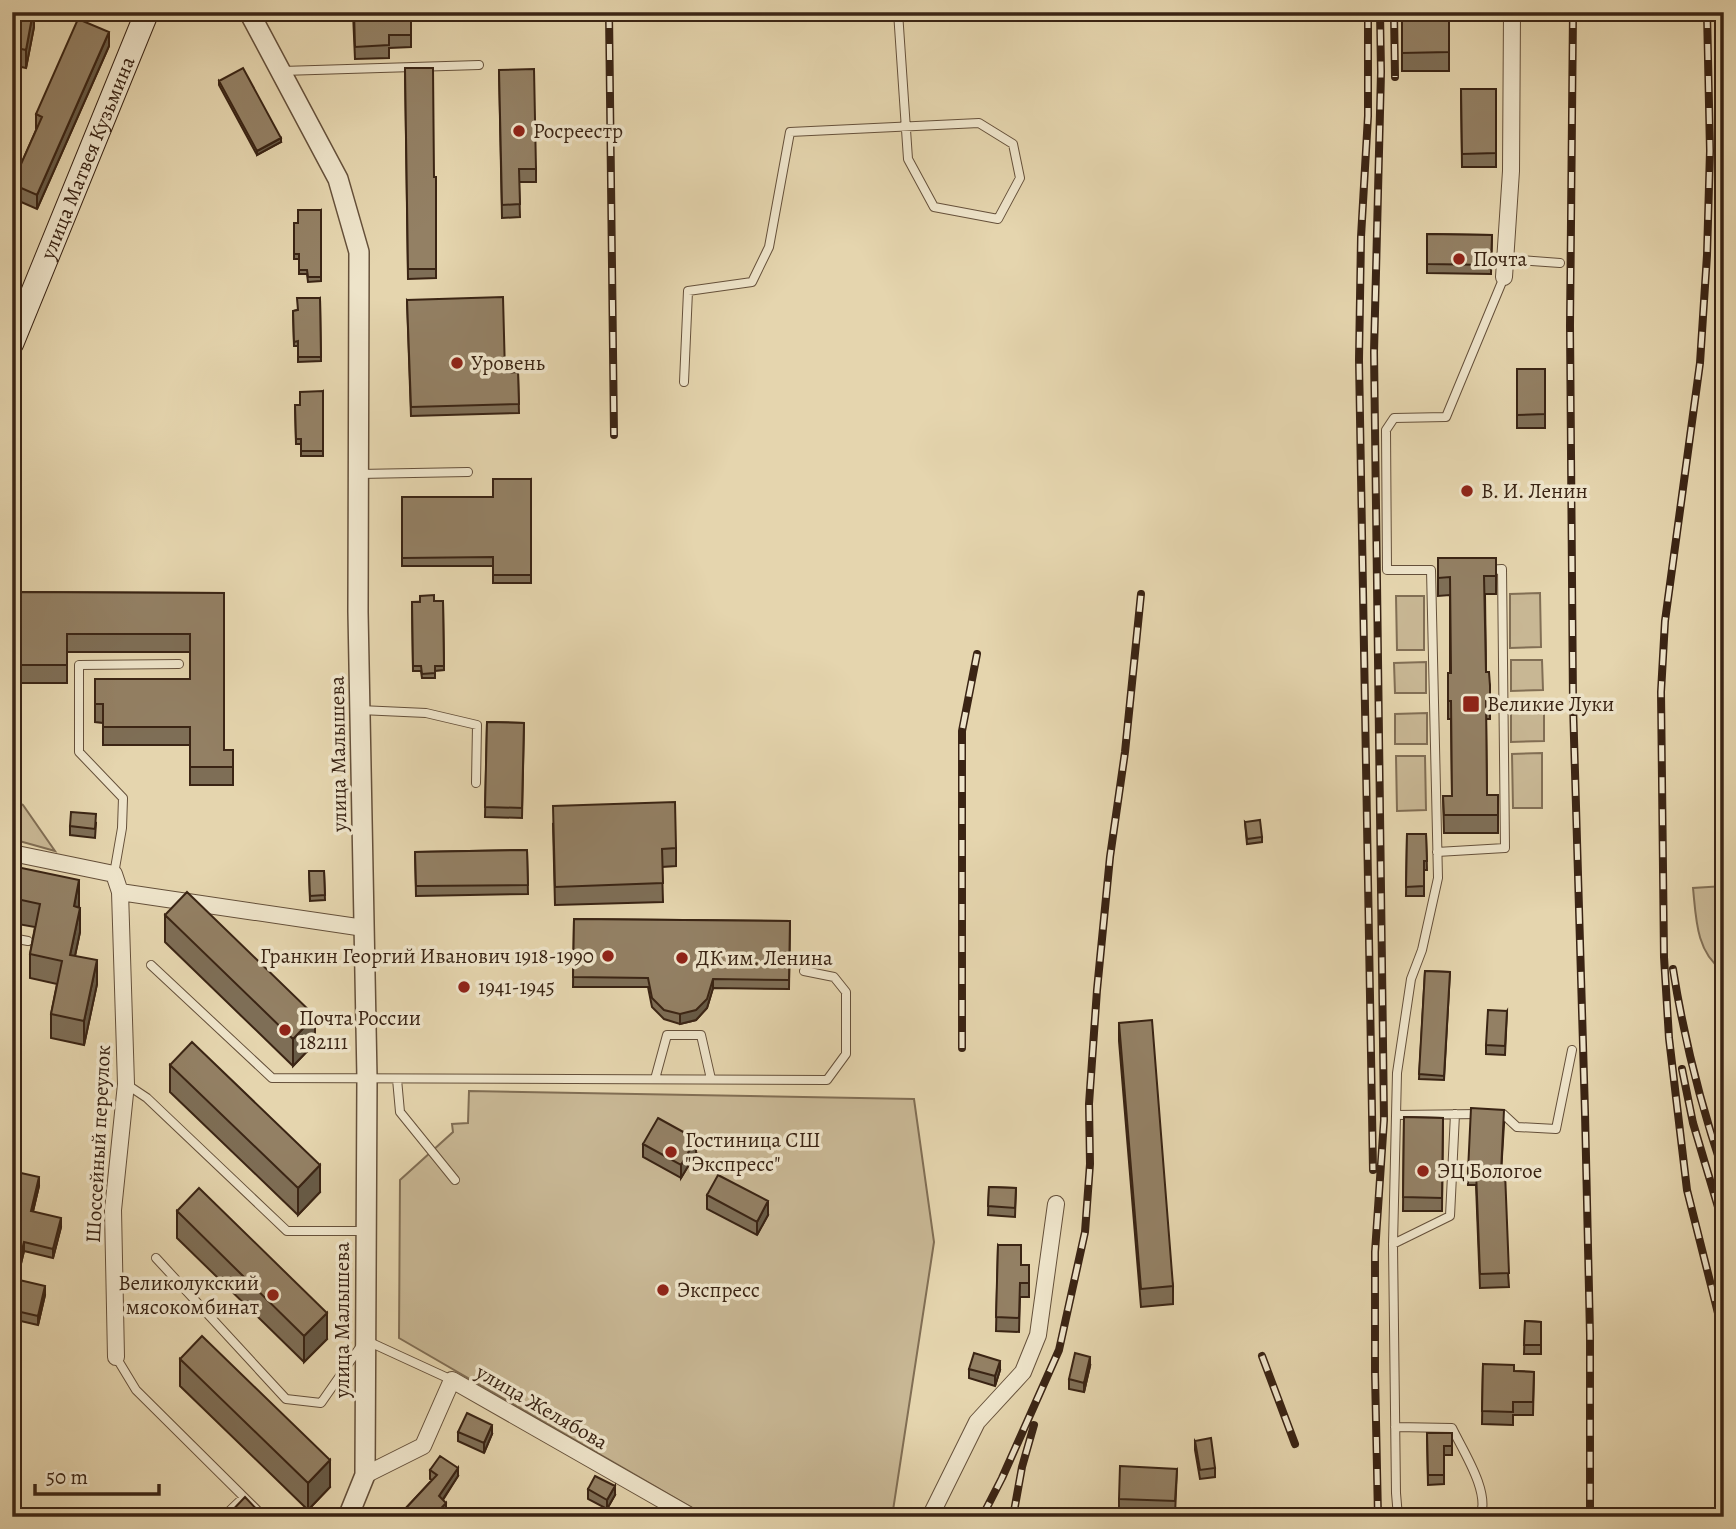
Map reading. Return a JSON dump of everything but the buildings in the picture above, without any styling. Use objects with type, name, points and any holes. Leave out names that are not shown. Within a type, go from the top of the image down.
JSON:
[{"type":"main road","name":"улица Матвея Кузьмина","points":[[12,343],[148,12]]},
{"type":"street","name":"улица Малышева","points":[[249,12],[338,179],[359,252],[360,710],[367,1078],[365,1475],[348,1517]]},
{"type":"street","points":[[1503,276],[1511,171],[1512,12]]},
{"type":"street","points":[[12,853],[114,874]]},
{"type":"street","name":"Шоссейный переулок","points":[[114,874],[120,892],[126,1084],[113,1210],[116,1357]]},
{"type":"street","points":[[120,892],[364,928]]},
{"type":"street","points":[[930,1517],[977,1422],[1023,1372],[1038,1335],[1056,1204]]},
{"type":"street","name":"улица Желябова","points":[[365,1475],[423,1446],[452,1380],[692,1517]]},
{"type":"lane","points":[[684,382],[688,291],[752,282],[769,247],[790,132],[906,126],[979,123],[1013,144],[1020,178],[998,219],[934,206],[908,159],[906,126],[898,12]]},
{"type":"lane","points":[[282,71],[479,65]]},
{"type":"lane","points":[[1505,260],[1560,263]]},
{"type":"lane","points":[[1443,570],[1387,570],[1386,430],[1394,418],[1446,417],[1503,276]]},
{"type":"lane","points":[[359,474],[468,472]]},
{"type":"lane","points":[[1437,852],[1505,848],[1502,569],[1478,570]]},
{"type":"lane","points":[[1398,1517],[1393,1244],[1396,1073],[1411,979],[1422,950],[1438,878],[1430,570]]},
{"type":"lane","points":[[114,874],[122,828],[123,798],[79,752],[79,665],[179,664]]},
{"type":"lane","points":[[360,710],[426,713],[477,725],[476,783]]},
{"type":"lane","points":[[12,938],[28,941]]},
{"type":"lane","points":[[151,965],[272,1078],[827,1080],[846,1054],[846,992],[834,977],[804,971]]},
{"type":"lane","points":[[655,1079],[667,1035],[701,1035],[711,1079]]},
{"type":"lane","points":[[1396,1115],[1503,1114],[1517,1127],[1556,1129],[1572,1051]]},
{"type":"lane","points":[[397,1079],[400,1112],[455,1180]]},
{"type":"lane","points":[[126,1084],[147,1098],[287,1231],[366,1231]]},
{"type":"lane","points":[[1393,1244],[1450,1216],[1455,1115]]},
{"type":"lane","points":[[156,1258],[286,1399],[321,1403],[365,1340],[452,1380]]},
{"type":"lane","points":[[116,1357],[136,1390],[264,1517]]},
{"type":"lane","points":[[1395,1427],[1452,1428],[1479,1484],[1484,1509],[1480,1517]]},
{"type":"lane","points":[[223,1517],[243,1498]]},
{"type":"shaded area","points":[[1540,593],[1541,647],[1510,648],[1510,594]]},
{"type":"shaded area","points":[[1396,596],[1424,596],[1424,650],[1397,650]]},
{"type":"shaded area","points":[[1511,660],[1542,660],[1543,690],[1511,691]]},
{"type":"shaded area","points":[[1426,662],[1426,693],[1395,693],[1394,663]]},
{"type":"shaded area","points":[[1511,712],[1544,712],[1544,741],[1511,742]]},
{"type":"shaded area","points":[[1427,713],[1427,744],[1395,744],[1395,714]]},
{"type":"shaded area","points":[[1542,753],[1542,808],[1513,808],[1512,754]]},
{"type":"shaded area","points":[[1396,756],[1425,756],[1426,810],[1397,811]]},
{"type":"shaded area","points":[[12,799],[23,805],[55,851],[12,839]]},
{"type":"shaded area","points":[[1724,886],[1722,970],[1713,962],[1702,944],[1693,888]]},
{"type":"shaded area","name":"Экспресс","points":[[469,1091],[914,1099],[934,1242],[892,1517],[708,1517],[399,1338],[400,1180],[453,1132],[452,1124],[468,1123]]},
{"type":"railway","points":[[609,12],[614,435]]},
{"type":"railway","points":[[1368,12],[1368,116],[1361,237],[1359,360],[1373,1170]]},
{"type":"railway","points":[[1378,1517],[1375,1252],[1384,1120],[1374,352],[1380,12]]},
{"type":"railway","points":[[1394,12],[1395,77]]},
{"type":"railway","points":[[1573,12],[1570,326],[1573,704],[1590,1335],[1590,1517]]},
{"type":"railway","points":[[1707,12],[1710,151],[1700,363],[1665,621],[1661,692],[1664,957],[1669,1038],[1687,1190],[1724,1337]]},
{"type":"railway","points":[[982,1517],[1059,1350],[1085,1232],[1090,1164],[1089,1104],[1097,990],[1141,594]]},
{"type":"railway","points":[[962,1048],[962,731],[977,654]]},
{"type":"railway","points":[[1673,969],[1694,1072],[1724,1174]]},
{"type":"railway","points":[[1682,1069],[1693,1123],[1724,1227]]},
{"type":"railway","points":[[1262,1356],[1295,1444]]},
{"type":"railway","points":[[1013,1517],[1022,1467],[1034,1425]]},
{"type":"place","name":"Росреестр","points":[[519,131]]},
{"type":"place","name":"Почта","points":[[1459,259]]},
{"type":"place","name":"Уровень","points":[[457,363]]},
{"type":"place","name":"В. И. Ленин","points":[[1467,491]]},
{"type":"place","name":"Великие Луки","points":[[1471,704]]},
{"type":"place","name":"Гранкин Георгий Иванович 1918-1990","points":[[608,956]]},
{"type":"place","name":"ДК им. Ленина","points":[[682,958]]},
{"type":"place","name":"1941-1945","points":[[464,987]]},
{"type":"place","name":"Почта России 182111","points":[[285,1030]]},
{"type":"place","name":"Гостиница СШ \"Экспресс\"","points":[[671,1152]]},
{"type":"place","name":"ЭЦ Бологое","points":[[1423,1171]]},
{"type":"place","name":"Экспресс","points":[[663,1290]]},
{"type":"place","name":"Великолукский мясокомбинат","points":[[273,1295]]}]
